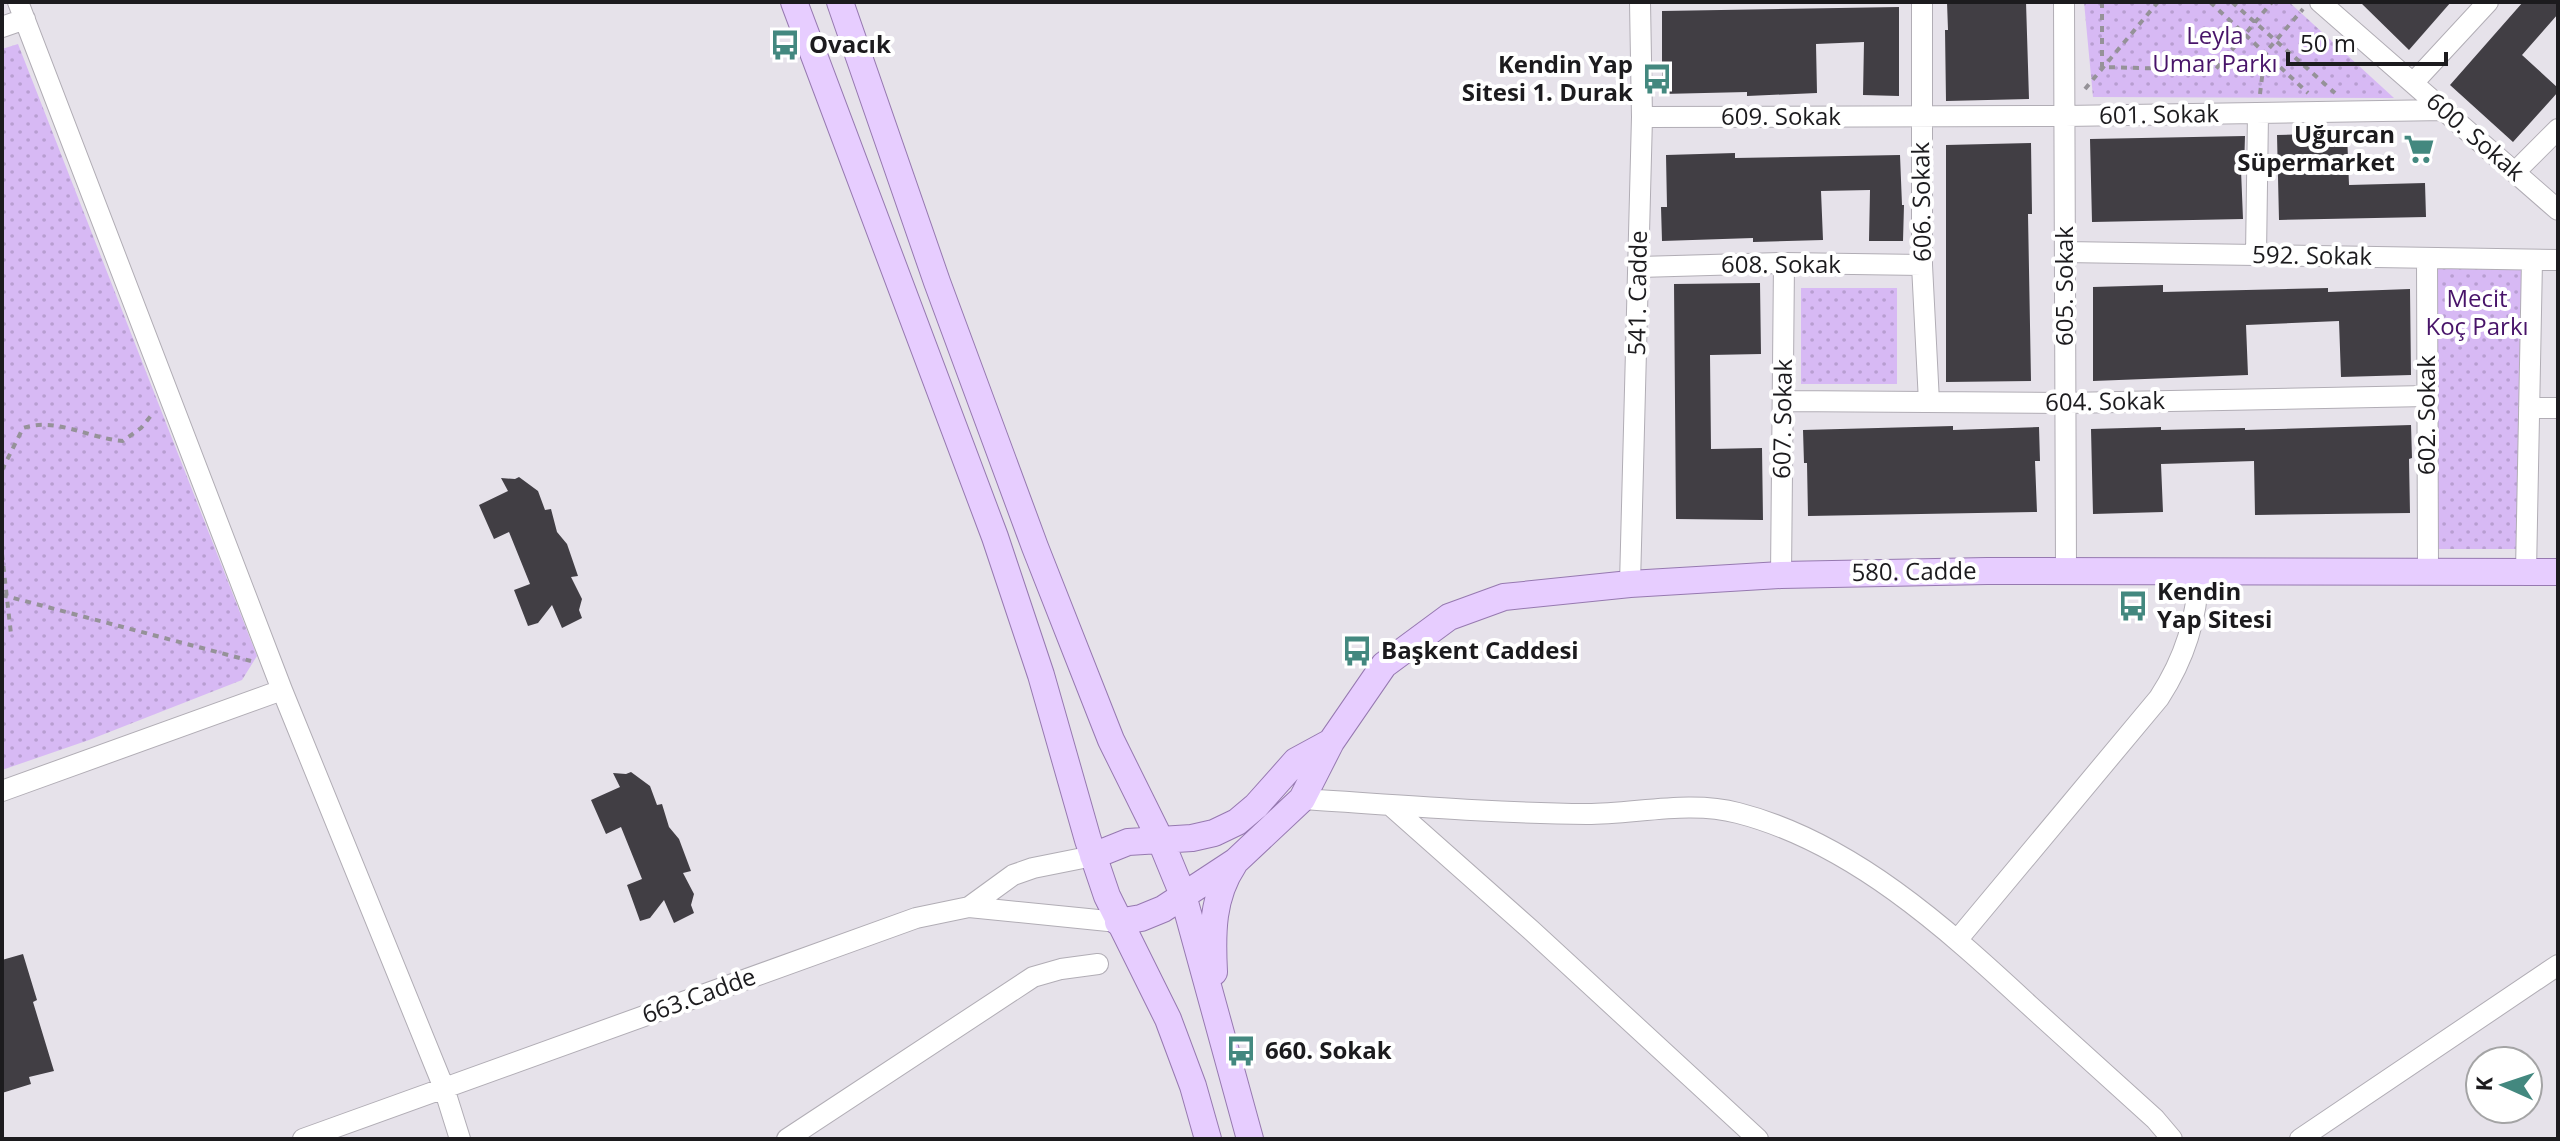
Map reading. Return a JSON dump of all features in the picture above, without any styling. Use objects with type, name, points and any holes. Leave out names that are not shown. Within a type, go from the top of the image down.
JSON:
[{"type":"main road","points":[[794,2],[1000,551],[1041,675],[1093,856],[1118,922],[1168,1019],[1193,1086],[1208,1139]]},
{"type":"main road","points":[[840,2],[937,282],[1035,547],[1111,740],[1160,839],[1183,895],[1250,1139]]},
{"type":"main road","name":"580. Cadde","points":[[1236,861],[1302,799],[1331,742],[1384,665],[1449,617],[1504,597],[1630,584],[1781,575],[2066,571],[2558,572]]},
{"type":"main road","points":[[1093,856],[1128,842],[1203,836],[1237,822],[1256,806],[1296,761],[1331,742]]},
{"type":"main road","points":[[1118,922],[1141,918],[1163,909],[1236,861]]},
{"type":"main road","points":[[1217,1016],[1215,910],[1221,887],[1236,861]]},
{"type":"street","name":"541. Cadde","points":[[1630,584],[1642,117],[1640,2]]},
{"type":"street","name":"606. Sokak","points":[[1922,2],[1922,265],[1929,402]]},
{"type":"street","name":"605. Sokak","points":[[2064,2],[2066,571]]},
{"type":"street","name":"600. Sokak","points":[[2320,2],[2558,210]]},
{"type":"street","points":[[2413,83],[2488,2]]},
{"type":"street","points":[[2,27],[22,10],[273,667],[444,1088],[460,1139]]},
{"type":"street","name":"601. Sokak","points":[[1921,117],[2445,110]]},
{"type":"street","points":[[2256,255],[2258,113]]},
{"type":"street","name":"609. Sokak","points":[[1642,117],[1921,117]]},
{"type":"street","points":[[2515,172],[2558,129]]},
{"type":"street","name":"592. Sokak","points":[[2065,252],[2558,260]]},
{"type":"street","name":"602. Sokak","points":[[2427,258],[2428,572]]},
{"type":"street","points":[[2526,572],[2532,260]]},
{"type":"street","name":"608. Sokak","points":[[1639,267],[1784,263],[1922,265]]},
{"type":"street","name":"607. Sokak","points":[[1781,575],[1784,263]]},
{"type":"street","name":"604. Sokak","points":[[1783,401],[2066,403],[2427,396]]},
{"type":"street","points":[[2529,408],[2558,408]]},
{"type":"street","points":[[1958,939],[2159,698],[2183,656],[2190,635],[2199,571]]},
{"type":"street","points":[[2,791],[282,690]]},
{"type":"street","points":[[1302,799],[1549,813],[1595,814],[1698,808],[1737,812],[1787,830],[1836,854],[1881,882],[1958,939],[2155,1119],[2172,1139]]},
{"type":"street","points":[[1390,805],[1758,1139]]},
{"type":"street","name":"663.Cadde","points":[[303,1139],[916,918],[969,907],[1013,875],[1053,862],[1093,856]]},
{"type":"street","points":[[969,907],[1118,922]]},
{"type":"street","points":[[787,1139],[1033,977],[1098,964]]},
{"type":"street","points":[[2300,1139],[2558,965]]},
{"type":"path","points":[[2102,2],[2102,67]]},
{"type":"path","points":[[2065,116],[2158,2]]},
{"type":"path","points":[[2210,2],[2328,112]]},
{"type":"path","points":[[2232,2],[2357,112]]},
{"type":"path","points":[[2102,67],[2215,70],[2272,2]]},
{"type":"path","points":[[2258,113],[2265,53],[2305,7],[2299,2]]},
{"type":"path","points":[[2,470],[23,428],[39,423],[57,425],[86,435],[123,441],[141,428],[169,395]]},
{"type":"path","points":[[2,554],[4,596],[11,634]]},
{"type":"path","points":[[4,596],[273,667]]},
{"type":"green space","name":"Leyla Umar Parkı","points":[[2084,2],[2289,2],[2394,98],[2093,97]]},
{"type":"green space","points":[[18,44],[257,656],[242,680],[89,740],[2,770],[2,49]]},
{"type":"green space","name":"Mecit Koç Parkı","points":[[2429,262],[2528,263],[2524,549],[2431,549]]},
{"type":"green space","points":[[1801,288],[1897,288],[1897,384],[1801,384]]},
{"type":"building","points":[[1947,2],[2026,2],[2029,99],[1946,101]]},
{"type":"building","points":[[2360,2],[2451,2],[2409,50]]},
{"type":"building","points":[[2523,2],[2558,2],[2558,14],[2522,55],[2558,88],[2558,92],[2513,142],[2450,85]]},
{"type":"building","points":[[1899,7],[1899,96],[1863,95],[1864,42],[1816,44],[1817,93],[1747,96],[1747,92],[1662,94],[1662,11]]},
{"type":"building","points":[[2347,133],[2349,185],[2425,183],[2426,217],[2279,220],[2277,135]]},
{"type":"building","points":[[2245,136],[2244,169],[2241,170],[2243,219],[2092,222],[2090,139]]},
{"type":"building","points":[[2031,143],[2032,214],[2028,214],[2031,381],[1946,382],[1946,145]]},
{"type":"building","points":[[1735,153],[1735,158],[1900,155],[1903,241],[1869,241],[1870,190],[1821,191],[1823,240],[1753,242],[1753,238],[1662,241],[1661,207],[1667,207],[1666,155]]},
{"type":"building","points":[[1760,283],[1761,354],[1710,355],[1711,449],[1762,448],[1763,520],[1676,519],[1674,284]]},
{"type":"building","points":[[2163,285],[2163,292],[2410,289],[2411,375],[2341,377],[2339,321],[2246,325],[2248,375],[2093,381],[2093,287]]},
{"type":"building","points":[[2411,425],[2410,513],[2255,515],[2254,461],[2161,464],[2163,512],[2093,514],[2091,429],[2161,427],[2161,430],[2245,430]]},
{"type":"building","points":[[1953,426],[1953,430],[2039,427],[2040,461],[2035,461],[2037,512],[1808,516],[1803,430]]},
{"type":"building","points":[[519,477],[538,491],[545,510],[551,509],[557,532],[567,544],[578,576],[571,577],[582,599],[579,610],[582,618],[562,628],[552,605],[538,623],[528,626],[514,590],[530,584],[509,532],[494,539],[479,505],[508,491],[501,478]]},
{"type":"building","points":[[631,772],[650,786],[657,805],[662,804],[669,827],[679,839],[691,871],[683,873],[694,894],[691,905],[694,913],[674,923],[664,900],[650,918],[640,921],[627,885],[642,879],[621,827],[606,834],[591,800],[620,787],[613,773]]},
{"type":"building","points":[[23,954],[37,1000],[33,1002],[54,1071],[29,1077],[31,1084],[2,1093],[2,960]]},
{"type":"place","name":"Ovacık","points":[[785,45]]},
{"type":"place","name":"Kendin Yap Sitesi 1. Durak","points":[[1657,79]]},
{"type":"place","name":"Uğurcan Süpermarket","points":[[2419,149]]},
{"type":"place","name":"Kendin Yap Sitesi","points":[[2133,606]]},
{"type":"place","name":"Başkent Caddesi","points":[[1357,651]]},
{"type":"place","name":"660. Sokak","points":[[1241,1051]]}]
